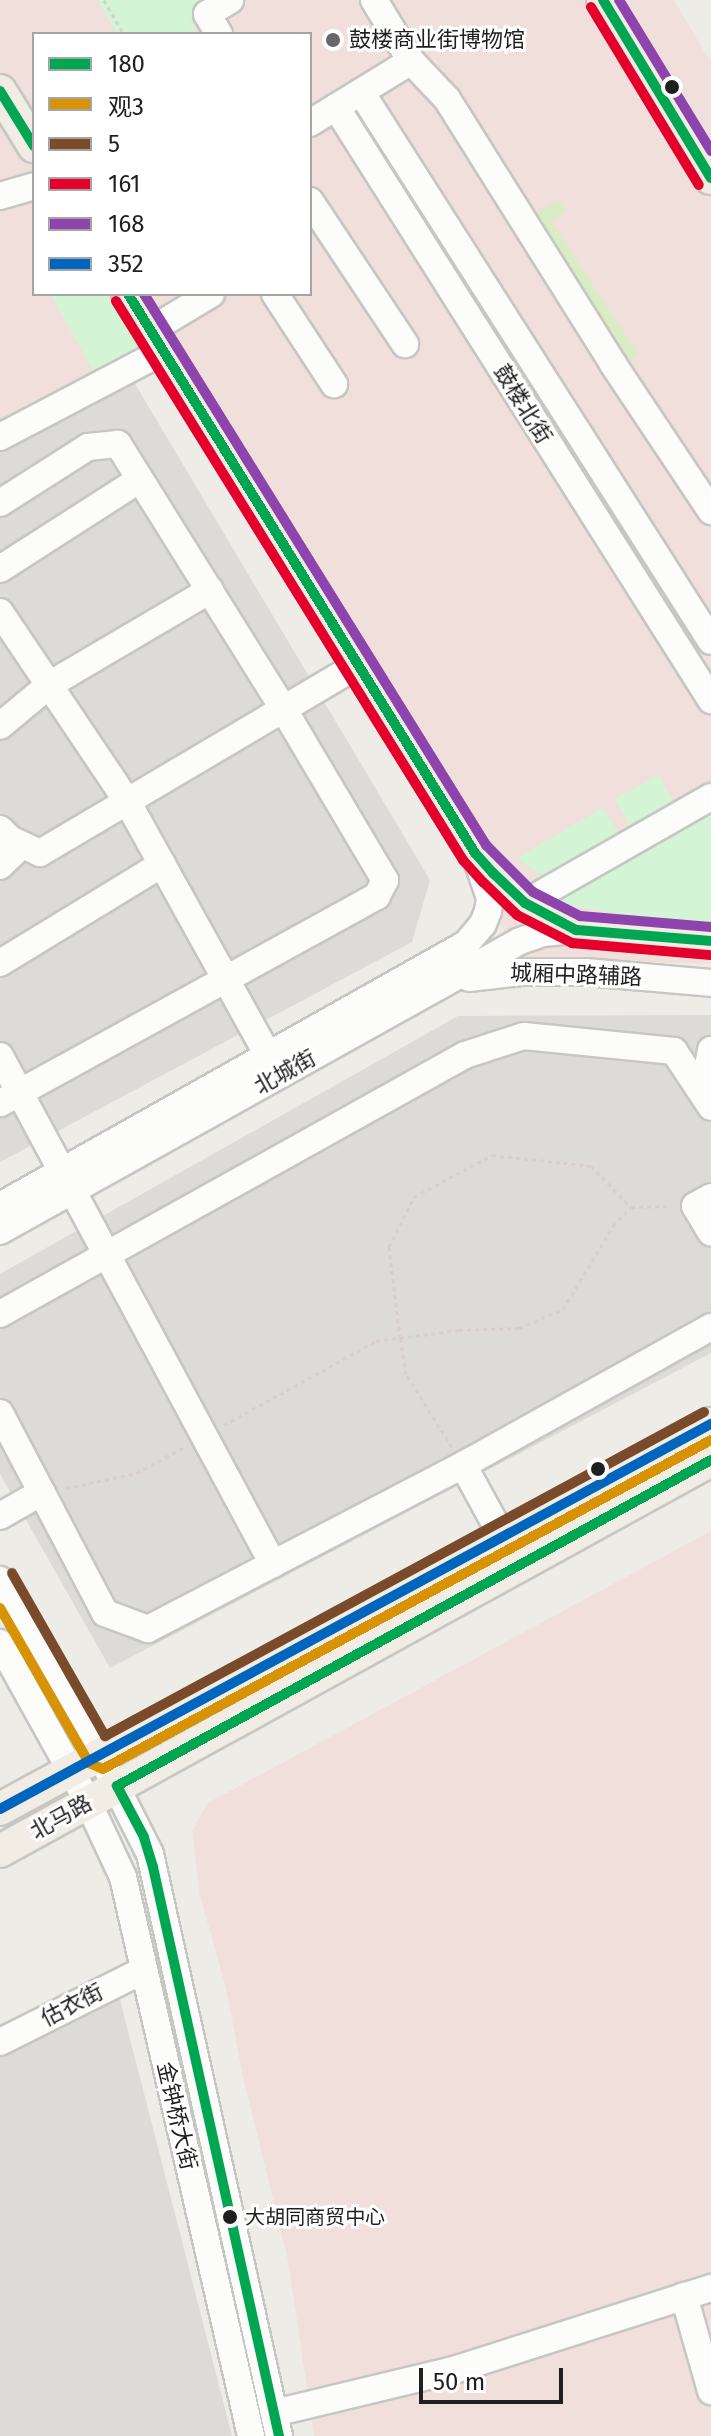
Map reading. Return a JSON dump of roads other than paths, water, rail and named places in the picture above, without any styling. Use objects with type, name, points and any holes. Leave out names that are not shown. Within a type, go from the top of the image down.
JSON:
[{"type":"main road","points":[[603,0],[711,178]]},
{"type":"main road","points":[[0,91],[32,143]]},
{"type":"main road","points":[[129,296],[475,853],[525,903],[576,930],[710,941]]},
{"type":"main road","name":"北马路","points":[[0,1809],[711,1424]]},
{"type":"main road","name":"北马路","points":[[0,1851],[711,1460]]},
{"type":"main road","points":[[412,1587],[429,1616]]},
{"type":"street","points":[[218,32],[207,14],[230,0]]},
{"type":"street","points":[[374,0],[411,61],[447,99],[613,364],[711,511]]},
{"type":"street","points":[[312,122],[411,61]]},
{"type":"street","name":"鼓楼北街","points":[[361,92],[711,641]]},
{"type":"street","name":"鼓楼北街","points":[[336,107],[711,700]]},
{"type":"street","points":[[0,196],[32,187]]},
{"type":"street","points":[[312,204],[405,344]]},
{"type":"street","points":[[0,437],[158,340],[209,296]]},
{"type":"street","points":[[276,296],[334,384]]},
{"type":"street","points":[[0,503],[88,447],[118,444],[284,710],[385,880],[377,896],[15,1095]]},
{"type":"street","points":[[0,569],[140,479]]},
{"type":"street","points":[[0,726],[49,685],[210,590]]},
{"type":"street","points":[[0,612],[127,801],[268,1055]]},
{"type":"street","points":[[0,829],[22,845],[40,853],[359,664]]},
{"type":"street","points":[[525,903],[711,797]]},
{"type":"street","points":[[0,866],[22,845]]},
{"type":"street","name":"北城街","points":[[0,1231],[68,1180],[268,1055],[430,967],[475,936],[483,924],[490,898],[475,853]]},
{"type":"street","points":[[0,963],[162,864]]},
{"type":"street","name":"北城街","points":[[0,1206],[68,1180],[442,986],[520,941],[543,933],[576,930]]},
{"type":"street","name":"城厢中路辅路","points":[[442,986],[489,974],[521,972],[586,972],[711,983]]},
{"type":"street","points":[[0,1314],[465,1055],[524,1036],[674,1051],[707,1099]]},
{"type":"street","points":[[0,1045],[15,1095]]},
{"type":"street","points":[[707,1099],[711,1050]]},
{"type":"street","points":[[0,1056],[15,1095],[68,1180],[105,1255],[273,1564]]},
{"type":"street","points":[[703,1201],[711,1233]]},
{"type":"street","points":[[0,1413],[105,1613],[148,1629],[463,1465],[711,1327]]},
{"type":"street","points":[[463,1465],[503,1538]]},
{"type":"street","points":[[0,1516],[42,1492]]},
{"type":"street","name":"金钟桥大街","points":[[0,1580],[144,1837],[277,2424]]},
{"type":"street","name":"金钟桥大街","points":[[0,1643],[88,1802],[123,1877],[251,2436]]},
{"type":"street","name":"估衣街","points":[[0,2042],[144,1970]]},
{"type":"street","points":[[277,2424],[711,2288]]},
{"type":"street","points":[[684,2296],[711,2391]]},
{"type":"place","name":"鼓楼商业街博物馆","points":[[333,40]]},
{"type":"place","name":"大胡同商贸中心","points":[[230,2217]]}]
